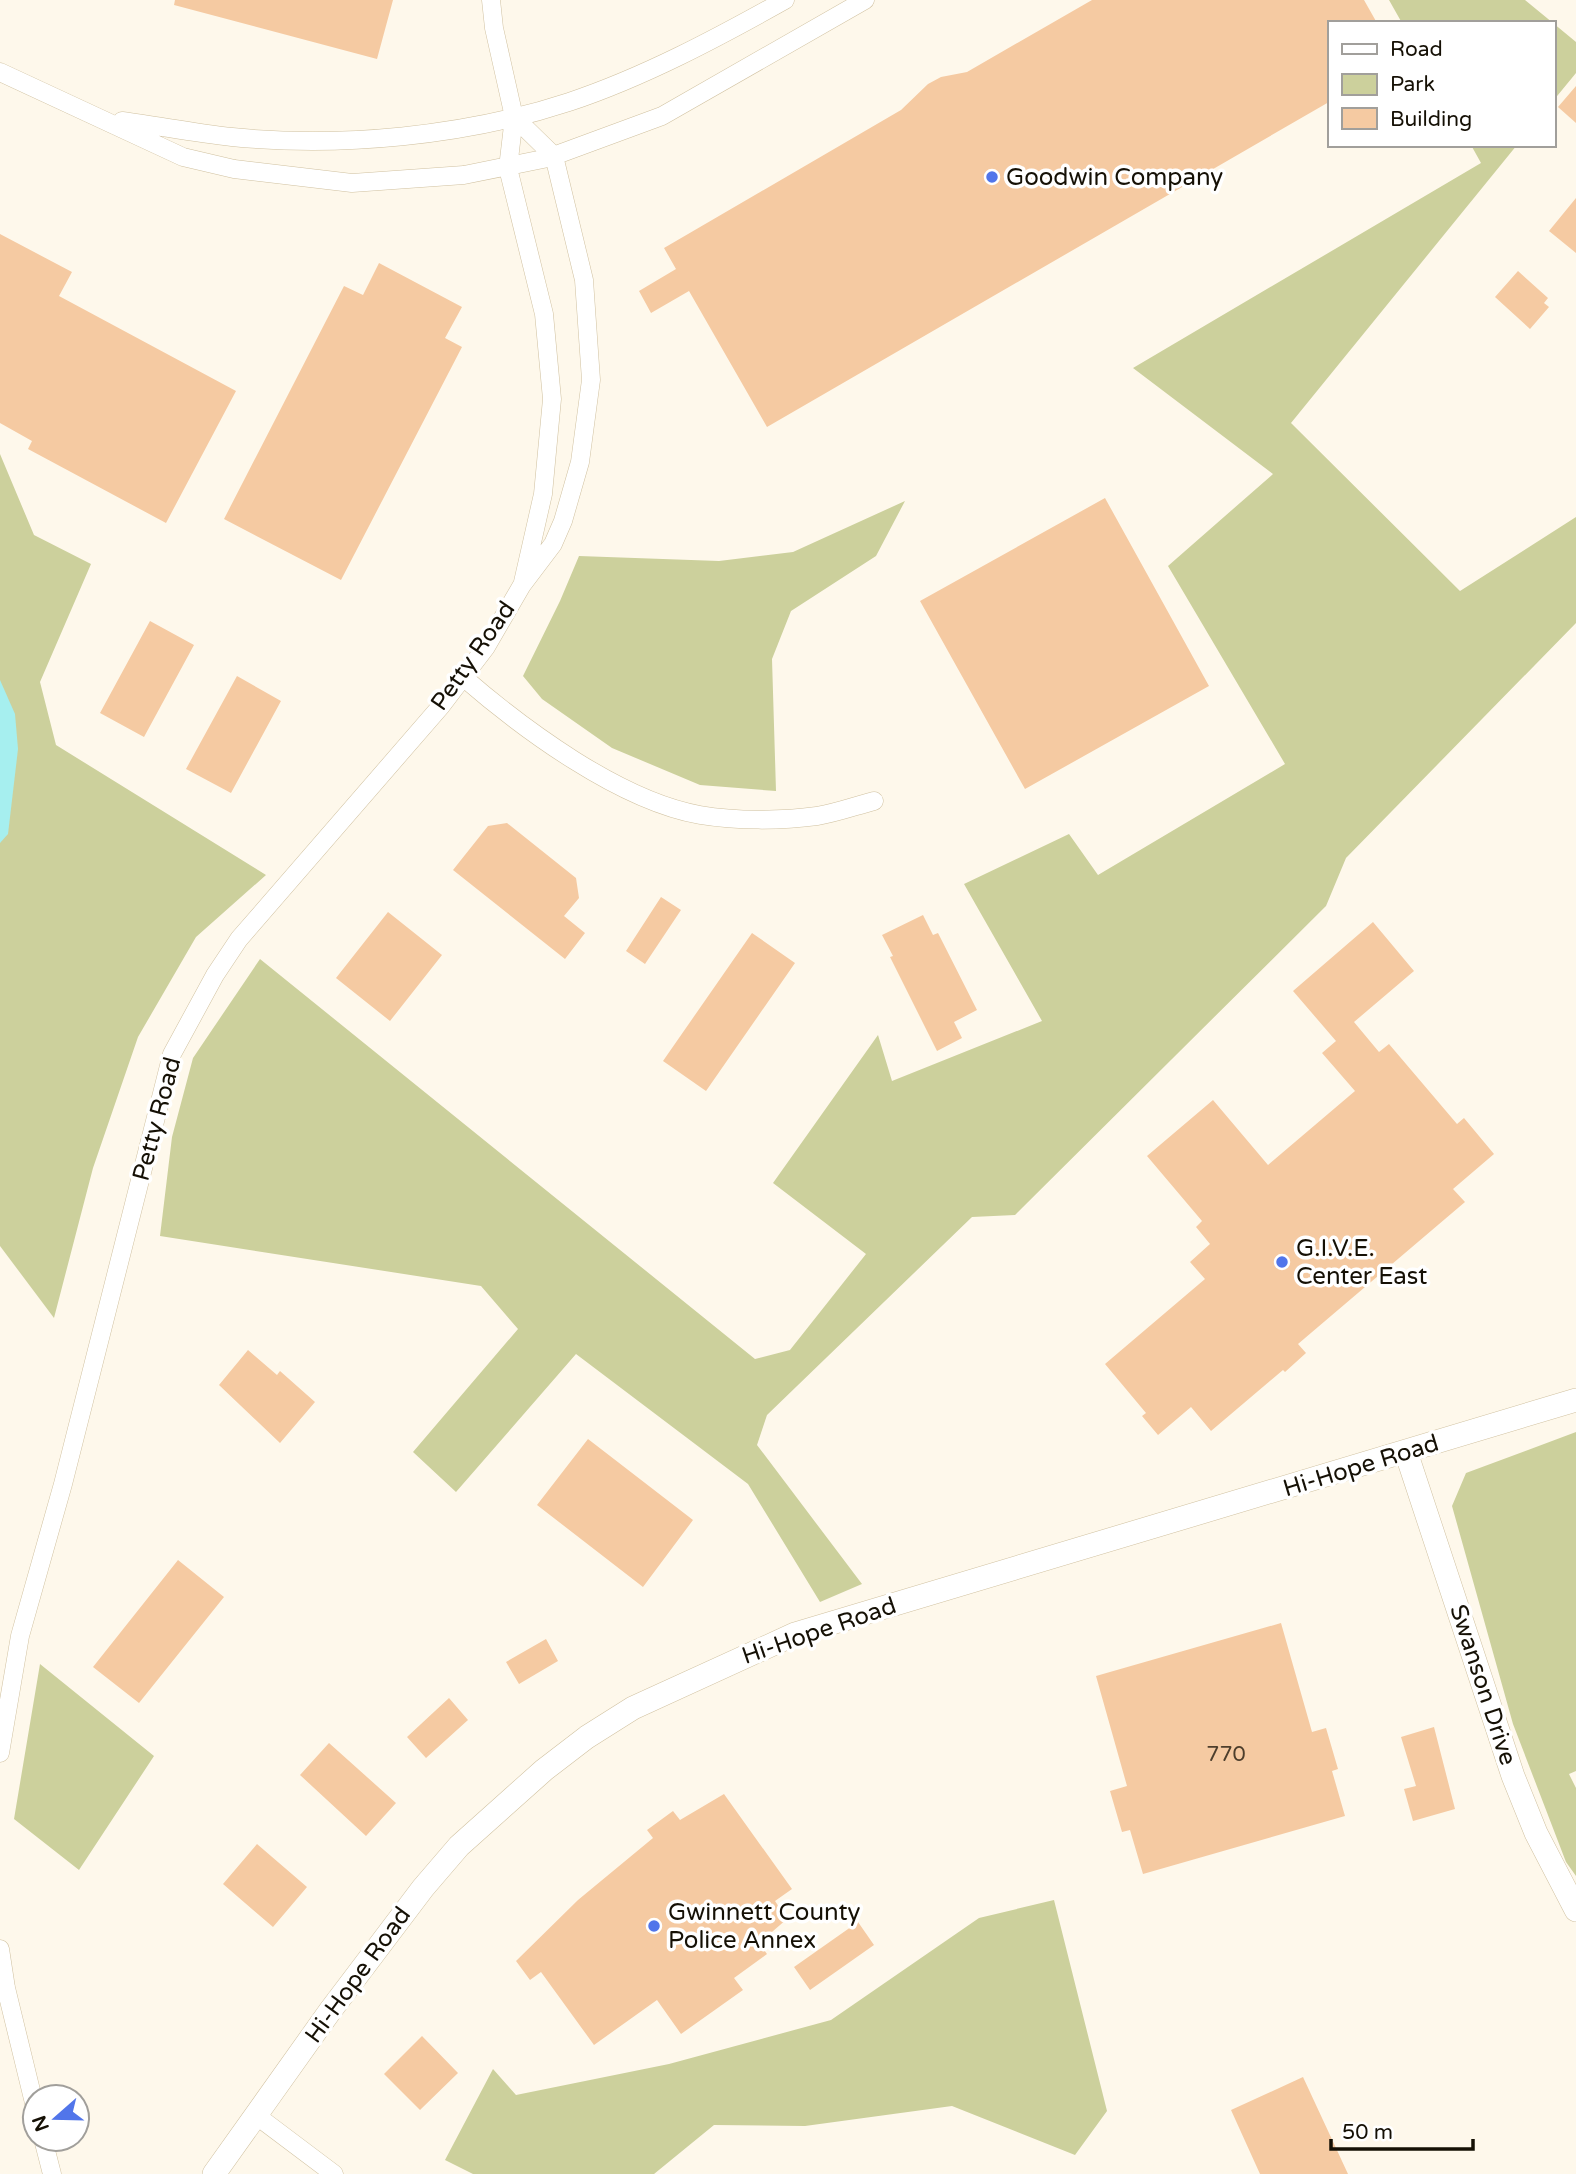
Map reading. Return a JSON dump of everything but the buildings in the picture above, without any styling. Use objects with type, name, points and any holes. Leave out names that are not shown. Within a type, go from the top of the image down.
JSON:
[{"type":"street","name":"Petty Road","points":[[491,0],[494,28],[514,117],[508,168],[544,314],[552,399],[543,494],[522,585]]},
{"type":"street","points":[[105,118],[252,138],[367,139],[479,124],[566,103],[617,84],[785,0]]},
{"type":"street","points":[[0,72],[105,118],[183,157],[234,169],[352,183],[464,175],[508,168],[554,156],[638,126],[685,104],[865,0]]},
{"type":"street","points":[[514,117],[554,156]]},
{"type":"street","name":"Petty Road","points":[[0,1753],[20,1636],[63,1484],[172,1054],[215,975],[239,939],[463,677],[486,647],[522,585],[553,544],[563,521],[580,462],[591,380],[584,280],[554,156]]},
{"type":"street","points":[[463,677],[572,758],[634,793],[699,815],[758,818],[817,816],[874,802]]},
{"type":"street","name":"Hi-Hope Road","points":[[214,2174],[377,1948],[459,1846],[544,1770],[587,1737],[634,1708],[795,1634],[1576,1400]]},
{"type":"street","name":"Swanson Drive","points":[[1406,1452],[1513,1776],[1535,1833],[1576,1910]]},
{"type":"street","points":[[0,1949],[6,1988],[29,2083]]},
{"type":"street","points":[[257,2116],[334,2174]]},
{"type":"street","points":[[47,2153],[52,2174]]},
{"type":"green space","points":[[1389,0],[1525,0],[1551,21],[1401,21]]},
{"type":"green space","points":[[1555,25],[1576,42],[1576,73],[1555,99]]},
{"type":"green space","points":[[1472,147],[1515,147],[1291,423],[1460,591],[1576,517],[1576,623],[1346,858],[1326,906],[1015,1215],[972,1217],[767,1415],[757,1445],[862,1584],[820,1602],[748,1484],[576,1354],[456,1492],[413,1452],[518,1329],[481,1286],[160,1236],[172,1137],[193,1058],[260,959],[755,1359],[790,1350],[866,1254],[773,1183],[878,1035],[892,1081],[1042,1021],[964,884],[1069,834],[1098,875],[1285,764],[1168,566],[1273,474],[1133,368],[1481,163]]},
{"type":"green space","points":[[0,454],[34,535],[91,564],[40,682],[56,745],[266,875],[196,937],[138,1037],[93,1168],[54,1318],[0,1246]]},
{"type":"green space","points":[[905,501],[876,556],[791,611],[772,659],[776,791],[700,785],[612,748],[542,699],[523,676],[579,556],[719,561],[793,552]]},
{"type":"green space","points":[[1576,1432],[1576,1771],[1569,1774],[1576,1788],[1576,1876],[1566,1862],[1513,1724],[1452,1506],[1466,1473]]},
{"type":"green space","points":[[40,1664],[154,1756],[79,1870],[14,1819]]},
{"type":"green space","points":[[1054,1900],[1107,2111],[1075,2155],[952,2106],[805,2126],[714,2125],[654,2174],[473,2174],[445,2160],[493,2069],[516,2095],[669,2064],[831,2020],[979,1918]]},
{"type":"water","points":[[0,680],[15,714],[18,749],[8,834],[0,843]]},
{"type":"place","name":"Goodwin Company","points":[[992,177]]},
{"type":"place","name":"G.I.V.E. Center East","points":[[1282,1262]]},
{"type":"place","name":"Gwinnett County Police Annex","points":[[654,1926]]}]
